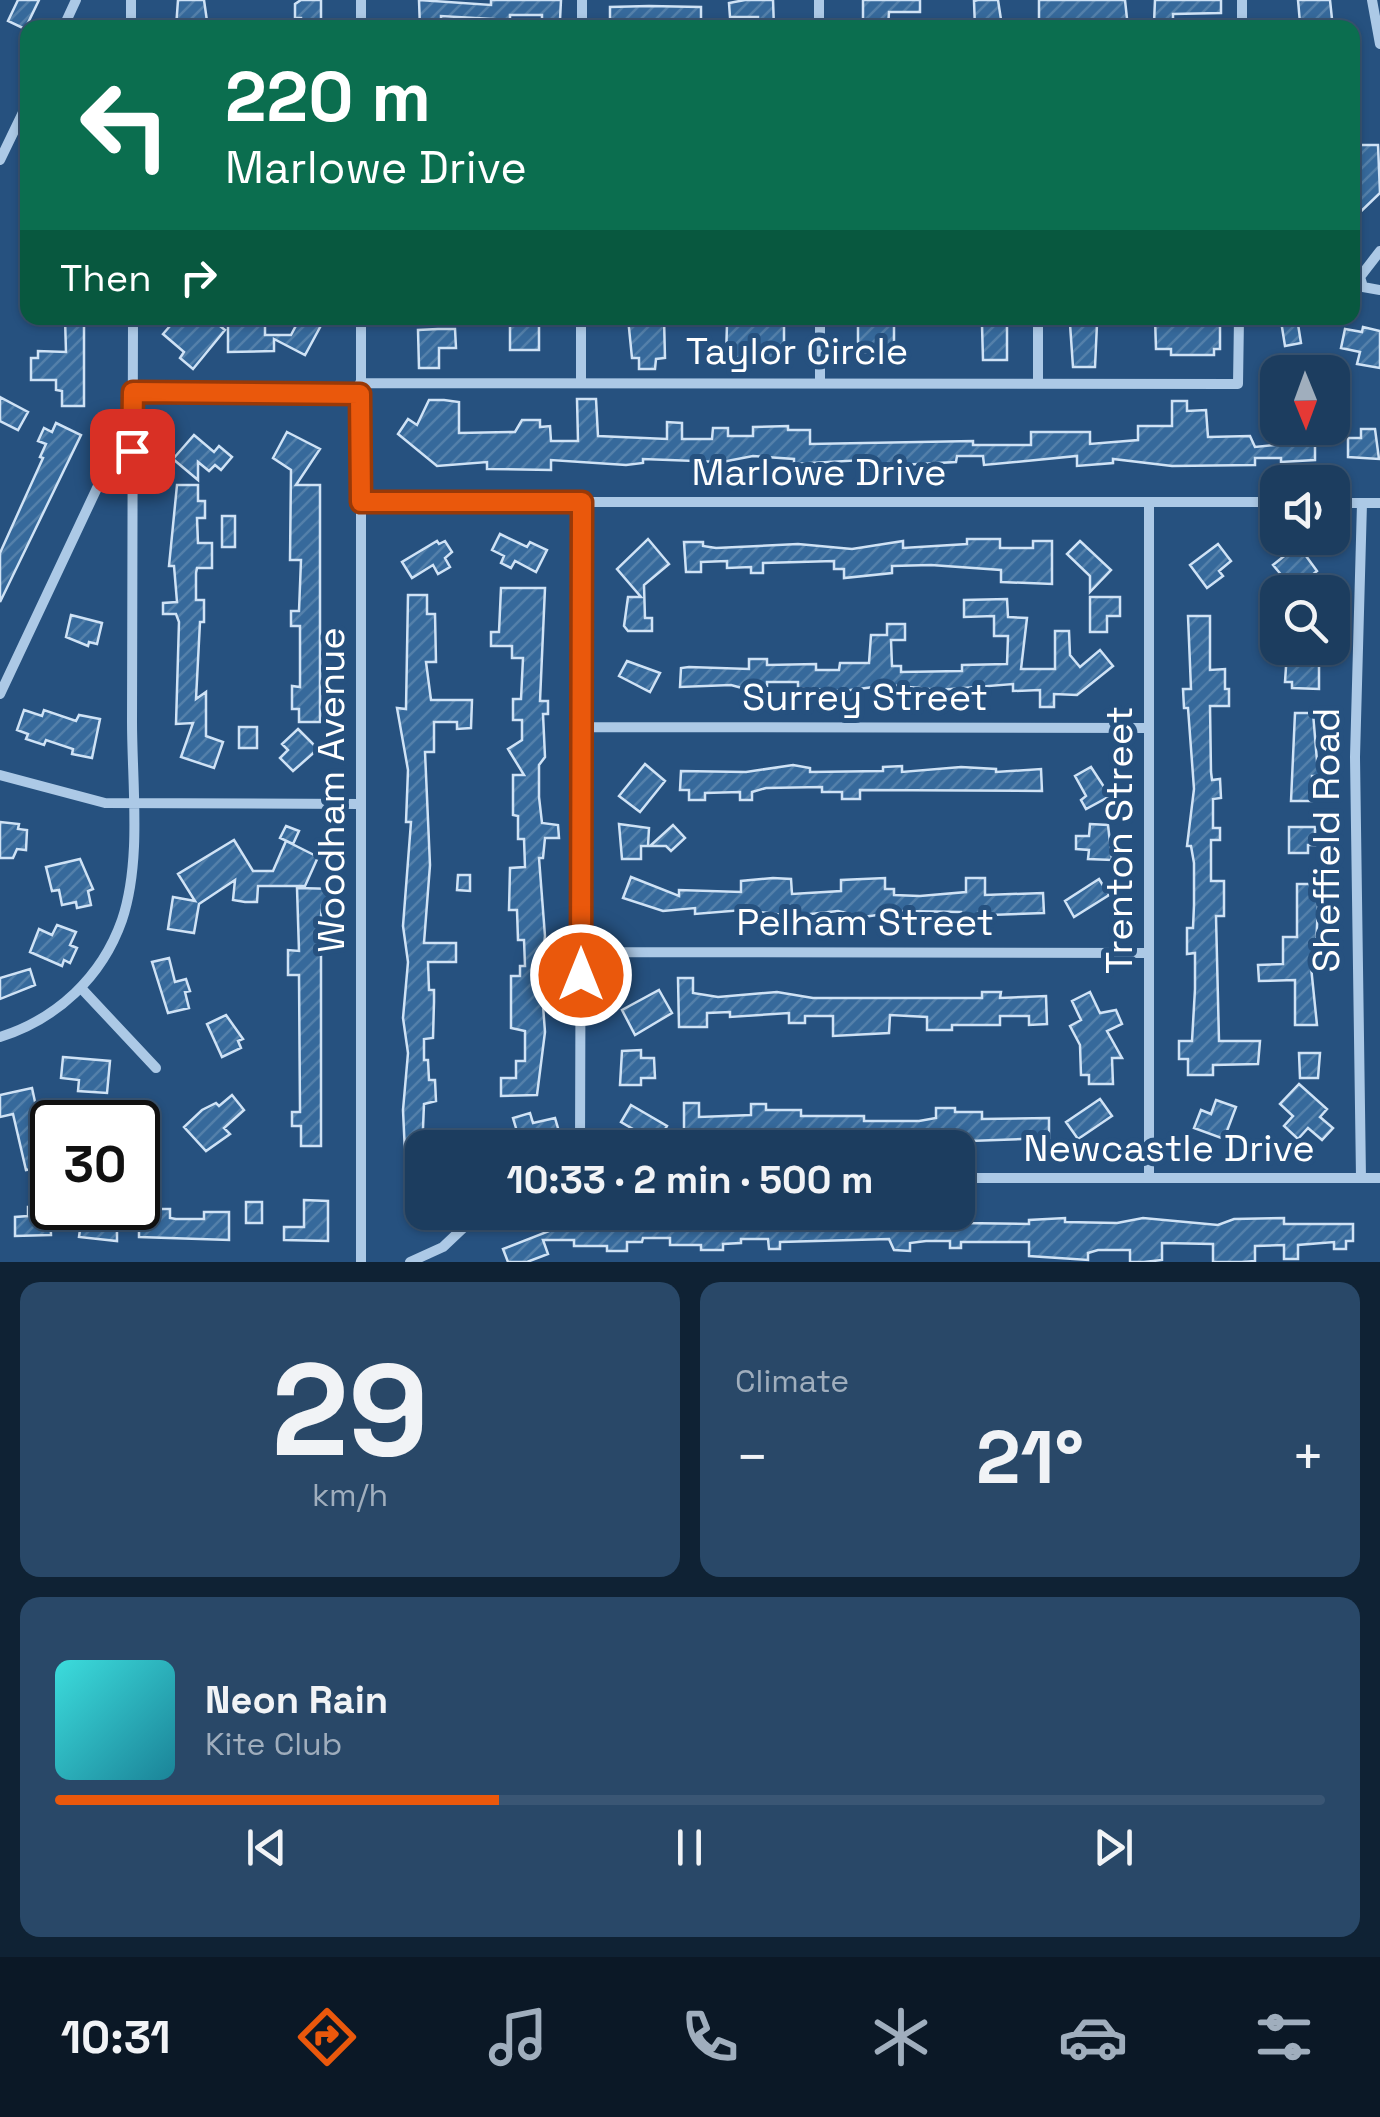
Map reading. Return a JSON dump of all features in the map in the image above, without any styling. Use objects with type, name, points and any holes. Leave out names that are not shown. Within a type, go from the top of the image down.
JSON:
[{"type":"street","points":[[1372,0],[1380,44]]},
{"type":"street","points":[[0,160],[20,119]]},
{"type":"street","points":[[1380,251],[1360,277],[1364,288],[1380,290]]},
{"type":"street","points":[[0,1037],[35,1022],[81,988],[105,956],[123,916],[131,870],[133,325]]},
{"type":"street","name":"Woodham Avenue","points":[[360,325],[361,1262]]},
{"type":"street","points":[[581,381],[582,325]]},
{"type":"street","points":[[820,325],[820,381]]},
{"type":"street","points":[[1038,325],[1038,382]]},
{"type":"street","name":"Taylor Circle","points":[[133,392],[581,381],[1238,384],[1240,325]]},
{"type":"street","points":[[0,694],[133,412]]},
{"type":"street","name":"Marlowe Drive","points":[[361,502],[1260,502]]},
{"type":"street","points":[[580,1130],[582,502]]},
{"type":"street","name":"Trenton Street","points":[[1149,502],[1149,1178]]},
{"type":"street","points":[[1350,503],[1380,503]]},
{"type":"street","name":"Sheffield Road","points":[[1362,503],[1355,757],[1362,1178]]},
{"type":"street","name":"Surrey Street","points":[[581,727],[1149,728]]},
{"type":"street","points":[[0,775],[69,796],[132,803],[362,804]]},
{"type":"street","name":"Pelham Street","points":[[581,952],[1149,952]]},
{"type":"street","points":[[81,988],[156,1068]]},
{"type":"street","name":"Newcastle Drive","points":[[975,1178],[1380,1178]]},
{"type":"street","points":[[410,1262],[443,1247],[461,1230]]},
{"type":"building","points":[[18,0],[39,0],[29,20],[20,20],[20,27],[8,21]]},
{"type":"building","points":[[178,0],[204,0],[207,20],[177,20]]},
{"type":"building","points":[[301,0],[321,0],[321,20],[295,18],[295,4]]},
{"type":"building","points":[[419,0],[491,5],[491,0],[561,0],[560,20],[542,20],[542,15],[510,15],[510,20],[441,16],[441,20],[420,20]]},
{"type":"building","points":[[773,0],[774,20],[730,17],[729,3]]},
{"type":"building","points":[[863,0],[920,0],[920,12],[889,12],[888,20],[863,20]]},
{"type":"building","points":[[998,0],[1001,20],[975,20],[974,1]]},
{"type":"building","points":[[1039,0],[1125,0],[1127,20],[1039,20]]},
{"type":"building","points":[[1155,0],[1221,0],[1221,13],[1173,14],[1173,20],[1154,20]]},
{"type":"building","points":[[1298,0],[1330,0],[1332,19],[1300,20]]},
{"type":"building","points":[[610,7],[701,7],[701,20],[610,20]]},
{"type":"building","points":[[1360,145],[1378,145],[1380,193],[1360,212]]},
{"type":"building","points":[[65,325],[84,325],[84,406],[62,406],[62,391],[56,390],[56,380],[31,380],[31,358],[38,358],[38,351],[66,352]]},
{"type":"building","points":[[171,325],[219,325],[225,330],[193,369],[180,358],[184,352],[163,334]]},
{"type":"building","points":[[228,325],[265,325],[265,335],[291,335],[296,325],[321,325],[305,355],[274,339],[274,351],[228,352]]},
{"type":"building","points":[[510,325],[539,325],[539,350],[510,350]]},
{"type":"building","points":[[629,325],[664,325],[665,358],[656,359],[655,369],[639,369],[639,358],[632,358]]},
{"type":"building","points":[[727,325],[784,325],[784,358],[726,358]]},
{"type":"building","points":[[858,325],[894,325],[894,352],[864,352],[858,348]]},
{"type":"building","points":[[982,325],[1007,325],[1007,360],[983,360]]},
{"type":"building","points":[[1070,325],[1097,325],[1095,367],[1073,367]]},
{"type":"building","points":[[1155,325],[1220,325],[1220,349],[1214,349],[1214,355],[1171,355],[1171,349],[1156,349]]},
{"type":"building","points":[[1282,325],[1298,325],[1301,343],[1285,346]]},
{"type":"building","points":[[1363,327],[1380,331],[1380,368],[1357,364],[1360,352],[1341,348],[1345,329],[1362,332]]},
{"type":"building","points":[[455,329],[456,348],[439,348],[439,368],[419,368],[418,330]]},
{"type":"building","points":[[0,397],[28,412],[18,430],[0,421]]},
{"type":"building","points":[[577,399],[596,399],[598,436],[667,439],[667,422],[682,423],[682,439],[712,439],[713,428],[728,428],[728,436],[753,436],[753,427],[788,426],[788,430],[810,430],[810,444],[973,441],[973,445],[1031,445],[1031,432],[1090,432],[1090,444],[1138,440],[1138,426],[1172,426],[1172,401],[1187,401],[1187,411],[1206,410],[1208,437],[1250,436],[1255,447],[1315,445],[1315,460],[1281,462],[1281,458],[1255,458],[1255,465],[1172,466],[1113,459],[1113,463],[1077,466],[1077,456],[984,465],[983,456],[957,456],[956,462],[864,467],[863,460],[794,464],[794,459],[753,456],[722,462],[643,459],[643,463],[626,465],[551,460],[551,470],[487,469],[487,462],[437,466],[398,434],[408,419],[417,425],[429,400],[444,400],[459,402],[459,433],[515,432],[522,420],[540,420],[540,427],[550,426],[551,441],[578,441]]},
{"type":"building","points":[[56,423],[81,435],[0,602],[0,553],[43,458],[40,457],[46,444],[38,441],[44,428],[52,432]]},
{"type":"building","points":[[1361,429],[1375,429],[1379,459],[1348,457],[1350,438],[1361,438]]},
{"type":"building","points":[[287,432],[320,449],[296,485],[320,485],[320,722],[299,722],[299,709],[292,709],[292,686],[300,687],[300,626],[291,626],[291,611],[299,611],[301,560],[290,560],[291,470],[273,458]]},
{"type":"building","points":[[194,435],[214,452],[219,446],[232,457],[221,470],[215,465],[209,471],[198,462],[198,480],[173,459]]},
{"type":"building","points":[[177,485],[198,485],[198,501],[205,501],[205,518],[197,518],[198,543],[212,543],[212,568],[197,568],[196,573],[196,600],[204,600],[204,622],[200,622],[196,699],[206,692],[206,736],[223,742],[214,768],[181,757],[193,723],[176,724],[179,622],[176,614],[163,614],[163,603],[177,602],[174,566],[169,566]]},
{"type":"building","points":[[222,516],[235,516],[235,547],[222,547]]},
{"type":"building","points":[[500,534],[527,547],[530,542],[547,550],[536,572],[515,561],[511,568],[501,563],[504,556],[492,550]]},
{"type":"building","points":[[648,539],[669,564],[644,585],[645,618],[652,618],[652,631],[628,631],[624,626],[628,597],[641,597],[617,569]]},
{"type":"building","points":[[967,539],[1000,539],[1000,548],[1033,548],[1033,541],[1052,541],[1052,584],[1001,582],[1001,570],[931,565],[892,566],[892,573],[844,578],[844,569],[834,569],[834,561],[763,563],[763,573],[751,573],[751,567],[727,568],[727,561],[701,562],[701,572],[686,572],[684,542],[703,542],[703,546],[716,548],[798,544],[852,549],[903,541],[903,548],[967,544]]},
{"type":"building","points":[[437,541],[445,541],[452,552],[445,558],[450,567],[438,574],[433,565],[412,578],[402,562]]},
{"type":"building","points":[[1080,541],[1111,570],[1090,592],[1090,576],[1067,554]]},
{"type":"building","points":[[1218,544],[1231,561],[1219,571],[1223,576],[1207,588],[1190,565]]},
{"type":"building","points":[[1286,555],[1305,555],[1317,571],[1312,575],[1281,575],[1273,565]]},
{"type":"building","points":[[501,588],[545,588],[540,701],[548,701],[548,714],[543,714],[545,757],[539,765],[539,797],[542,823],[558,825],[559,838],[545,838],[543,858],[539,858],[545,936],[543,953],[539,953],[545,1032],[537,1095],[501,1096],[501,1078],[516,1078],[516,1061],[525,1061],[525,1031],[511,1028],[511,976],[520,976],[520,966],[525,966],[524,940],[518,940],[517,910],[509,910],[510,868],[525,867],[524,839],[518,839],[518,816],[513,815],[513,775],[524,775],[508,749],[522,740],[522,720],[513,720],[513,699],[521,699],[523,658],[512,658],[512,646],[491,646],[491,632],[499,632]]},
{"type":"building","points":[[408,595],[427,595],[427,614],[435,614],[436,662],[426,662],[431,700],[472,700],[471,728],[457,729],[457,722],[434,722],[434,752],[425,752],[430,865],[424,943],[456,943],[456,962],[428,962],[429,990],[434,990],[433,1038],[424,1039],[424,1060],[428,1060],[429,1080],[435,1080],[436,1101],[424,1104],[423,1130],[405,1130],[405,1153],[403,1110],[408,1053],[403,1018],[408,962],[403,926],[411,822],[406,822],[408,770],[397,708],[406,709]]},
{"type":"building","points":[[1090,597],[1120,597],[1120,616],[1107,616],[1107,632],[1090,632]]},
{"type":"building","points":[[1007,599],[1008,617],[1027,618],[1021,669],[1055,669],[1055,631],[1069,631],[1070,655],[1080,667],[1100,650],[1113,666],[1077,695],[1054,694],[1054,707],[1040,707],[1040,690],[1013,691],[1013,684],[939,690],[889,685],[843,691],[798,688],[798,682],[767,682],[767,702],[753,702],[753,691],[731,685],[680,687],[681,668],[749,669],[749,659],[767,659],[767,665],[816,664],[816,670],[839,670],[840,663],[869,663],[871,635],[887,635],[887,624],[905,624],[905,640],[891,640],[892,666],[901,666],[901,672],[962,671],[962,665],[1007,664],[1008,636],[994,636],[994,616],[964,617],[964,600]]},
{"type":"building","points":[[71,615],[102,623],[97,644],[89,642],[88,646],[66,637]]},
{"type":"building","points":[[1188,616],[1210,616],[1210,670],[1225,669],[1225,689],[1229,689],[1229,706],[1210,706],[1211,772],[1212,780],[1220,779],[1221,798],[1213,799],[1213,828],[1220,828],[1220,840],[1211,840],[1211,881],[1224,881],[1224,916],[1216,916],[1219,1041],[1260,1041],[1258,1064],[1213,1065],[1213,1075],[1188,1075],[1188,1059],[1179,1059],[1179,1041],[1192,1041],[1195,989],[1195,953],[1187,954],[1187,928],[1193,928],[1194,905],[1194,863],[1191,846],[1187,846],[1194,789],[1183,689],[1191,689]]},
{"type":"building","points":[[627,661],[660,673],[650,692],[619,676]]},
{"type":"building","points":[[1286,665],[1319,665],[1319,689],[1292,688],[1292,682],[1285,682]]},
{"type":"building","points":[[24,710],[42,716],[44,710],[76,721],[79,715],[100,719],[92,758],[72,754],[73,749],[46,740],[44,745],[26,739],[28,734],[17,730]]},
{"type":"building","points":[[1295,713],[1313,713],[1317,761],[1326,761],[1326,776],[1312,776],[1312,801],[1291,801]]},
{"type":"building","points":[[239,727],[257,727],[257,748],[239,748]]},
{"type":"building","points":[[298,729],[318,749],[293,771],[280,758],[288,750],[282,744]]},
{"type":"building","points":[[645,764],[665,781],[640,812],[619,796]]},
{"type":"building","points":[[793,765],[810,768],[810,772],[883,771],[883,767],[902,766],[902,772],[961,767],[996,772],[1041,769],[1042,791],[860,790],[860,799],[842,799],[842,792],[822,792],[822,787],[766,788],[752,792],[752,800],[740,800],[740,792],[705,793],[705,800],[689,800],[689,790],[680,790],[681,771],[746,772]]},
{"type":"building","points":[[1091,767],[1110,796],[1086,809],[1081,800],[1086,796],[1075,776]]},
{"type":"building","points":[[0,822],[19,824],[18,829],[27,830],[26,850],[17,849],[13,858],[0,858]]},
{"type":"building","points":[[619,824],[649,828],[648,846],[641,846],[641,859],[622,859]]},
{"type":"building","points":[[1090,824],[1108,825],[1112,860],[1088,859],[1089,850],[1076,849],[1076,836],[1089,836]]},
{"type":"building","points":[[673,825],[685,838],[671,851],[666,846],[650,846]]},
{"type":"building","points":[[286,826],[299,831],[293,844],[280,838]]},
{"type":"building","points":[[1289,827],[1315,827],[1315,845],[1308,845],[1308,853],[1289,853]]},
{"type":"building","points":[[234,840],[253,871],[273,871],[286,841],[318,857],[305,886],[258,886],[257,902],[245,902],[233,900],[235,880],[199,904],[194,933],[168,929],[173,897],[195,901],[178,874]]},
{"type":"building","points":[[80,859],[93,889],[88,891],[91,905],[62,905],[59,890],[52,891],[46,867]]},
{"type":"building","points":[[458,875],[470,875],[470,891],[457,890]]},
{"type":"building","points":[[631,877],[679,896],[679,890],[741,892],[741,881],[773,878],[791,879],[792,894],[841,891],[841,880],[885,878],[885,889],[894,889],[894,895],[920,896],[966,892],[966,878],[985,878],[985,895],[1043,893],[1044,913],[961,916],[961,912],[903,911],[864,917],[838,911],[792,916],[743,910],[695,914],[695,908],[663,911],[623,898]]},
{"type":"building","points":[[1099,879],[1109,895],[1074,917],[1065,901]]},
{"type":"building","points":[[1297,884],[1319,884],[1316,947],[1310,957],[1317,1025],[1295,1025],[1295,980],[1259,981],[1258,965],[1283,964],[1283,937],[1297,937]]},
{"type":"building","points":[[297,888],[336,889],[335,905],[322,905],[321,916],[321,1146],[301,1146],[301,1126],[292,1126],[292,1112],[300,1112],[299,975],[288,975],[288,950],[299,951]]},
{"type":"building","points":[[57,925],[76,932],[70,945],[77,948],[70,963],[64,960],[62,966],[30,952],[39,929],[52,935]]},
{"type":"building","points":[[169,958],[175,982],[186,979],[190,991],[185,992],[189,1008],[168,1013],[152,962]]},
{"type":"building","points":[[30,969],[35,985],[0,999],[0,978]]},
{"type":"building","points":[[678,978],[693,978],[693,993],[718,997],[777,992],[813,998],[982,998],[982,992],[1001,992],[1000,998],[1046,996],[1047,1024],[1029,1025],[1029,1016],[1000,1016],[1000,1025],[952,1025],[952,1030],[927,1030],[927,1017],[890,1015],[889,1033],[833,1036],[833,1016],[805,1016],[805,1023],[789,1023],[789,1013],[730,1017],[730,1012],[707,1013],[707,1027],[679,1027]]},
{"type":"building","points":[[659,990],[672,1013],[635,1035],[622,1010]]},
{"type":"building","points":[[1090,992],[1100,1013],[1116,1010],[1122,1024],[1107,1031],[1122,1058],[1112,1058],[1113,1084],[1089,1084],[1089,1075],[1081,1075],[1080,1045],[1070,1026],[1081,1020],[1072,1001]]},
{"type":"building","points":[[226,1015],[243,1039],[238,1041],[241,1048],[222,1057],[207,1024]]},
{"type":"building","points":[[641,1050],[641,1058],[654,1058],[655,1078],[641,1078],[641,1085],[620,1085],[622,1051]]},
{"type":"building","points":[[1299,1053],[1320,1053],[1318,1078],[1300,1078]]},
{"type":"building","points":[[63,1057],[110,1061],[107,1093],[78,1091],[79,1080],[61,1078]]},
{"type":"building","points":[[1299,1084],[1327,1109],[1320,1117],[1333,1128],[1322,1140],[1308,1128],[1298,1139],[1284,1126],[1293,1116],[1280,1104]]},
{"type":"building","points":[[32,1088],[30,1169],[26,1170],[13,1114],[0,1117],[0,1095]]},
{"type":"building","points":[[232,1095],[244,1110],[224,1128],[230,1134],[206,1151],[184,1127],[202,1110],[216,1103],[219,1106]]},
{"type":"building","points":[[1100,1099],[1112,1116],[1078,1139],[1066,1122]]},
{"type":"building","points":[[1216,1100],[1236,1107],[1224,1139],[1194,1128],[1201,1110],[1211,1114]]},
{"type":"building","points":[[684,1103],[699,1103],[699,1117],[751,1115],[751,1104],[766,1104],[766,1110],[801,1110],[801,1116],[864,1116],[864,1121],[936,1118],[936,1108],[982,1112],[982,1119],[1049,1118],[1049,1138],[975,1141],[975,1130],[684,1130]]},
{"type":"building","points":[[631,1105],[667,1126],[665,1130],[635,1130],[621,1122]]},
{"type":"building","points":[[530,1113],[533,1123],[555,1118],[559,1130],[508,1130],[516,1128],[513,1118]]},
{"type":"building","points":[[304,1200],[328,1201],[328,1241],[284,1240],[284,1227],[304,1227]]},
{"type":"building","points":[[246,1202],[262,1202],[262,1223],[246,1223]]},
{"type":"building","points":[[30,1207],[30,1230],[51,1230],[51,1235],[15,1236],[15,1217],[28,1216]]},
{"type":"building","points":[[160,1209],[170,1209],[170,1218],[176,1219],[204,1219],[204,1212],[229,1212],[229,1240],[139,1237],[139,1230],[160,1230]]},
{"type":"building","points":[[1065,1218],[1065,1222],[1117,1223],[1143,1218],[1218,1225],[1234,1219],[1284,1218],[1284,1224],[1353,1224],[1353,1241],[1346,1241],[1346,1249],[1334,1249],[1334,1242],[1298,1245],[1298,1259],[1284,1259],[1284,1245],[1255,1246],[1255,1261],[1242,1262],[1213,1262],[1213,1244],[1162,1243],[1162,1260],[1144,1262],[1130,1262],[1130,1250],[1098,1250],[1088,1253],[1088,1260],[1029,1256],[1029,1242],[961,1242],[961,1248],[950,1248],[950,1241],[926,1241],[910,1243],[910,1251],[894,1250],[889,1239],[780,1242],[780,1249],[769,1249],[768,1239],[741,1239],[741,1243],[723,1244],[723,1250],[701,1250],[701,1245],[670,1245],[670,1238],[643,1238],[642,1242],[627,1242],[627,1251],[607,1251],[607,1246],[574,1246],[574,1240],[543,1240],[548,1254],[527,1262],[508,1262],[503,1249],[552,1230],[975,1230],[975,1223],[1029,1224],[1029,1220]]},
{"type":"building","points":[[80,1230],[117,1230],[117,1241],[79,1237]]},
{"type":"route","points":[[132,451],[133,392],[360,394],[361,502],[582,502],[581,975]]}]
